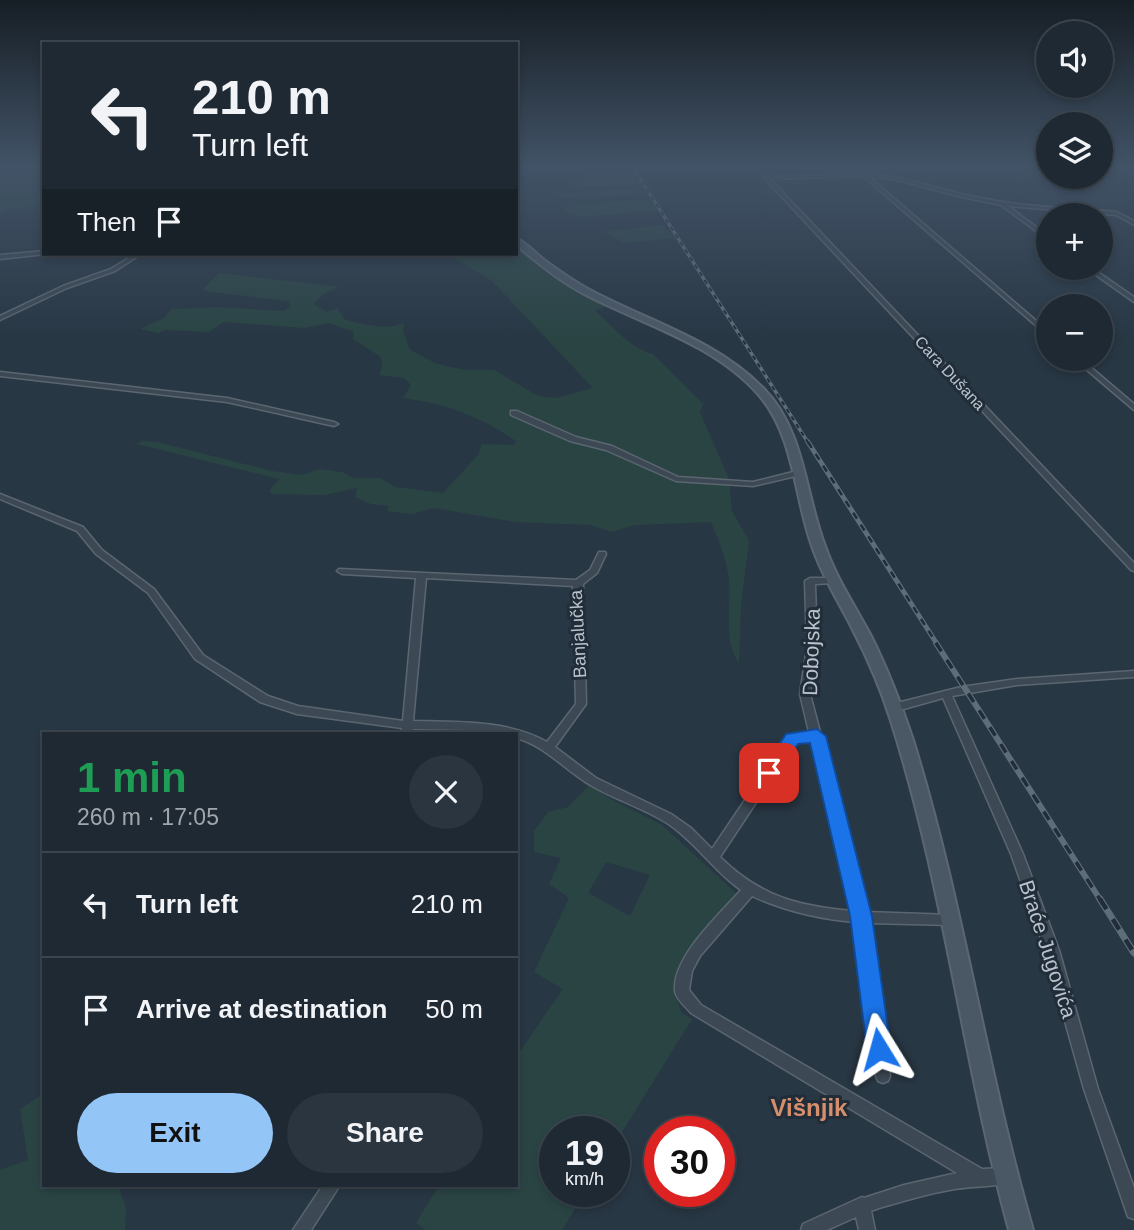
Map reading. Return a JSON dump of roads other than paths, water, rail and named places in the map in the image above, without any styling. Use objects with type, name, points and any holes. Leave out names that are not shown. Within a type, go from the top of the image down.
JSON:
[{"type":"main road","points":[[518,242],[537,259],[590,294],[656,323],[741,373],[759,389],[780,417],[820,550],[876,662],[893,708],[929,828],[952,920],[1005,1176],[1021,1230]]},
{"type":"street","name":"Cara Dušana","points":[[809,223],[1134,568]]},
{"type":"street","points":[[920,223],[1036,324]]},
{"type":"street","points":[[0,257],[42,253]]},
{"type":"street","points":[[0,318],[65,287],[113,270],[135,256]]},
{"type":"street","points":[[1106,280],[1134,300]]},
{"type":"street","points":[[1091,371],[1134,408]]},
{"type":"street","points":[[0,374],[227,400],[334,424]]},
{"type":"street","points":[[514,413],[573,439],[610,448],[676,479],[753,484],[797,473]]},
{"type":"street","points":[[0,496],[80,529],[107,559],[151,592],[199,657],[264,699],[297,710],[407,729],[471,726],[504,732]]},
{"type":"street","points":[[578,583],[594,571],[602,554]]},
{"type":"street","name":"Banjalučka","points":[[342,571],[421,577],[541,578],[578,583],[581,704],[549,747]]},
{"type":"street","points":[[407,729],[421,577]]},
{"type":"street","name":"Dobojska","points":[[834,579],[810,581],[812,648],[805,694],[861,916],[883,1076]]},
{"type":"street","points":[[893,708],[946,694],[1017,682],[1134,674]]},
{"type":"street","name":"Braće Jugovića","points":[[946,694],[1017,854],[1048,938],[1091,1089],[1134,1210]]},
{"type":"street","points":[[518,735],[549,747],[591,780],[676,823],[750,889],[792,904],[861,916],[952,920]]},
{"type":"street","points":[[714,856],[792,739],[817,736]]},
{"type":"street","points":[[750,889],[695,952],[685,970],[682,992],[696,1009],[978,1177]]},
{"type":"street","points":[[809,1230],[862,1205],[978,1177],[1005,1176]]},
{"type":"street","points":[[301,1230],[331,1187]]},
{"type":"street","points":[[862,1205],[867,1230]]},
{"type":"railway","points":[[669,223],[809,444]]},
{"type":"railway","points":[[808,442],[937,644]]},
{"type":"railway","points":[[936,643],[1101,901]]},
{"type":"railway","points":[[1100,899],[1134,953]]},
{"type":"district","name":"Višnjik","points":[[809,1107]]}]
